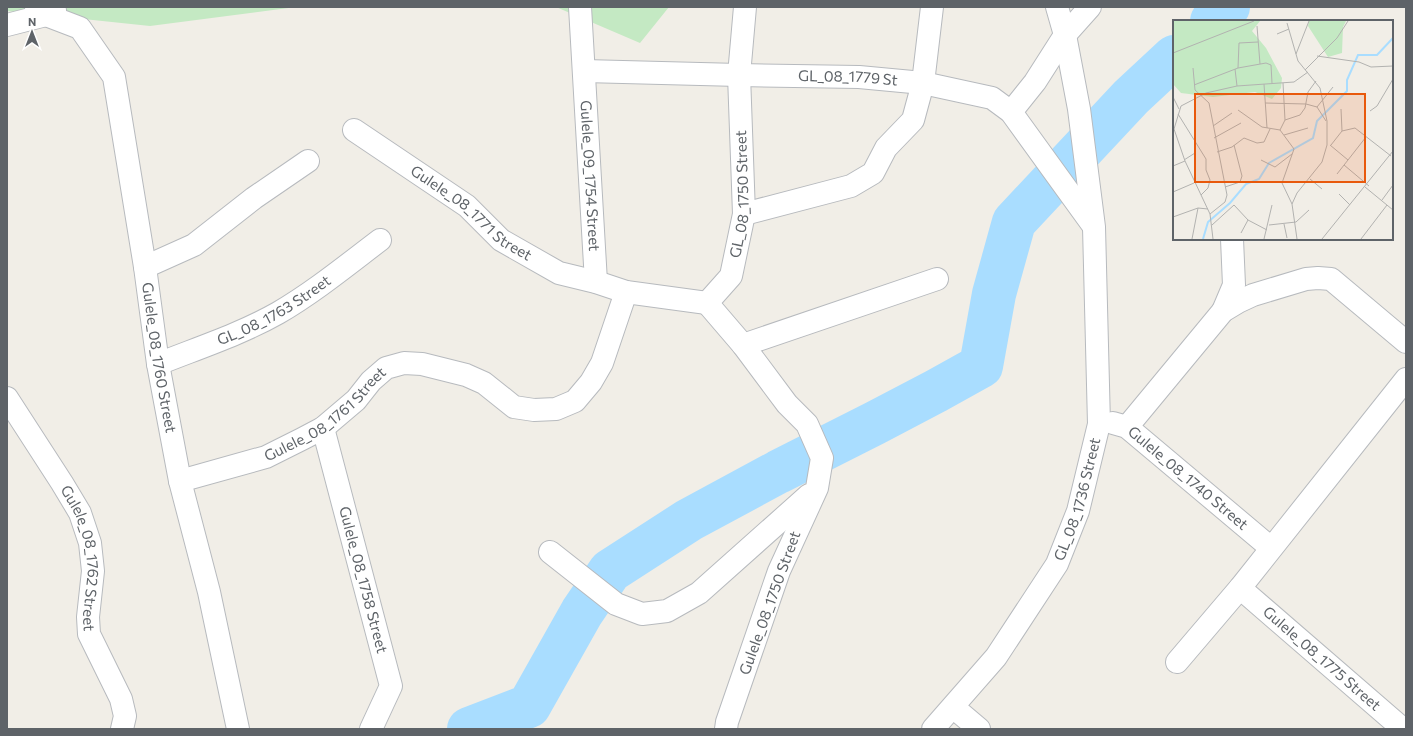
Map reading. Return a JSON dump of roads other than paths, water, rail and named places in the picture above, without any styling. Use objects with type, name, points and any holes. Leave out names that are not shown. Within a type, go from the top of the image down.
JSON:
[{"type":"street","name":"Gulele_09_1754 Street","points":[[580,7],[596,282]]},
{"type":"street","name":"GL_08_1750 Street","points":[[707,303],[731,276],[744,214],[739,75],[745,7]]},
{"type":"street","points":[[744,214],[851,186],[873,173],[886,148],[913,120],[923,83],[932,7]]},
{"type":"street","name":"GL_08_1736 Street","points":[[933,729],[996,657],[1057,564],[1078,511],[1099,424],[1094,227],[1079,110],[1065,35],[1057,7]]},
{"type":"street","points":[[1011,112],[1035,82],[1065,35],[1090,7]]},
{"type":"street","points":[[7,25],[48,10]]},
{"type":"street","name":"Gulele_08_1760 Street","points":[[48,10],[80,28],[114,78],[158,364],[180,481],[209,592],[238,729]]},
{"type":"street","name":"GL_08_1779 St","points":[[584,71],[859,77],[923,83],[992,98],[1011,112],[1094,227]]},
{"type":"street","name":"Gulele_08_1771 Street","points":[[354,130],[467,206],[501,240],[559,273],[596,282],[626,292],[707,303]]},
{"type":"street","points":[[144,268],[194,245],[254,198],[308,161]]},
{"type":"street","name":"GL_08_1763 Street","points":[[158,364],[222,340],[278,313],[321,284],[380,240]]},
{"type":"street","points":[[1127,427],[1223,311],[1234,284],[1232,240]]},
{"type":"street","points":[[743,345],[937,279]]},
{"type":"street","points":[[1223,311],[1253,295],[1306,279],[1331,279],[1406,342]]},
{"type":"street","name":"Gulele_08_1761 Street","points":[[180,481],[266,457],[323,428],[356,400],[371,381],[386,368],[404,363],[422,364],[466,375],[484,383],[514,407],[534,410],[556,409],[576,401],[591,382],[602,363],[626,292]]},
{"type":"street","name":"Gulele_08_1750 Street","points":[[707,303],[743,345],[787,404],[807,424],[822,458],[817,488],[779,571],[727,722],[726,729]]},
{"type":"street","points":[[1177,662],[1240,588],[1406,379]]},
{"type":"street","name":"Gulele_08_1762 Street","points":[[7,398],[80,513],[90,543],[93,571],[88,617],[89,634],[121,699],[125,716],[122,729]]},
{"type":"street","name":"Gulele_08_1740 Street","points":[[1099,424],[1115,423],[1127,427],[1271,548]]},
{"type":"street","name":"Gulele_08_1758 Street","points":[[323,428],[391,686],[371,729]]},
{"type":"street","points":[[550,552],[616,604],[642,614],[667,612],[699,593],[817,488]]},
{"type":"street","name":"Gulele_08_1775 Street","points":[[1240,588],[1403,729]]},
{"type":"street","points":[[953,707],[979,729]]},
{"type":"waterway","points":[[1213,20],[1228,7]]},
{"type":"waterway","points":[[469,729],[529,706],[582,612],[610,571],[689,520],[981,366],[994,294],[1014,222],[1131,97],[1173,58]]}]
